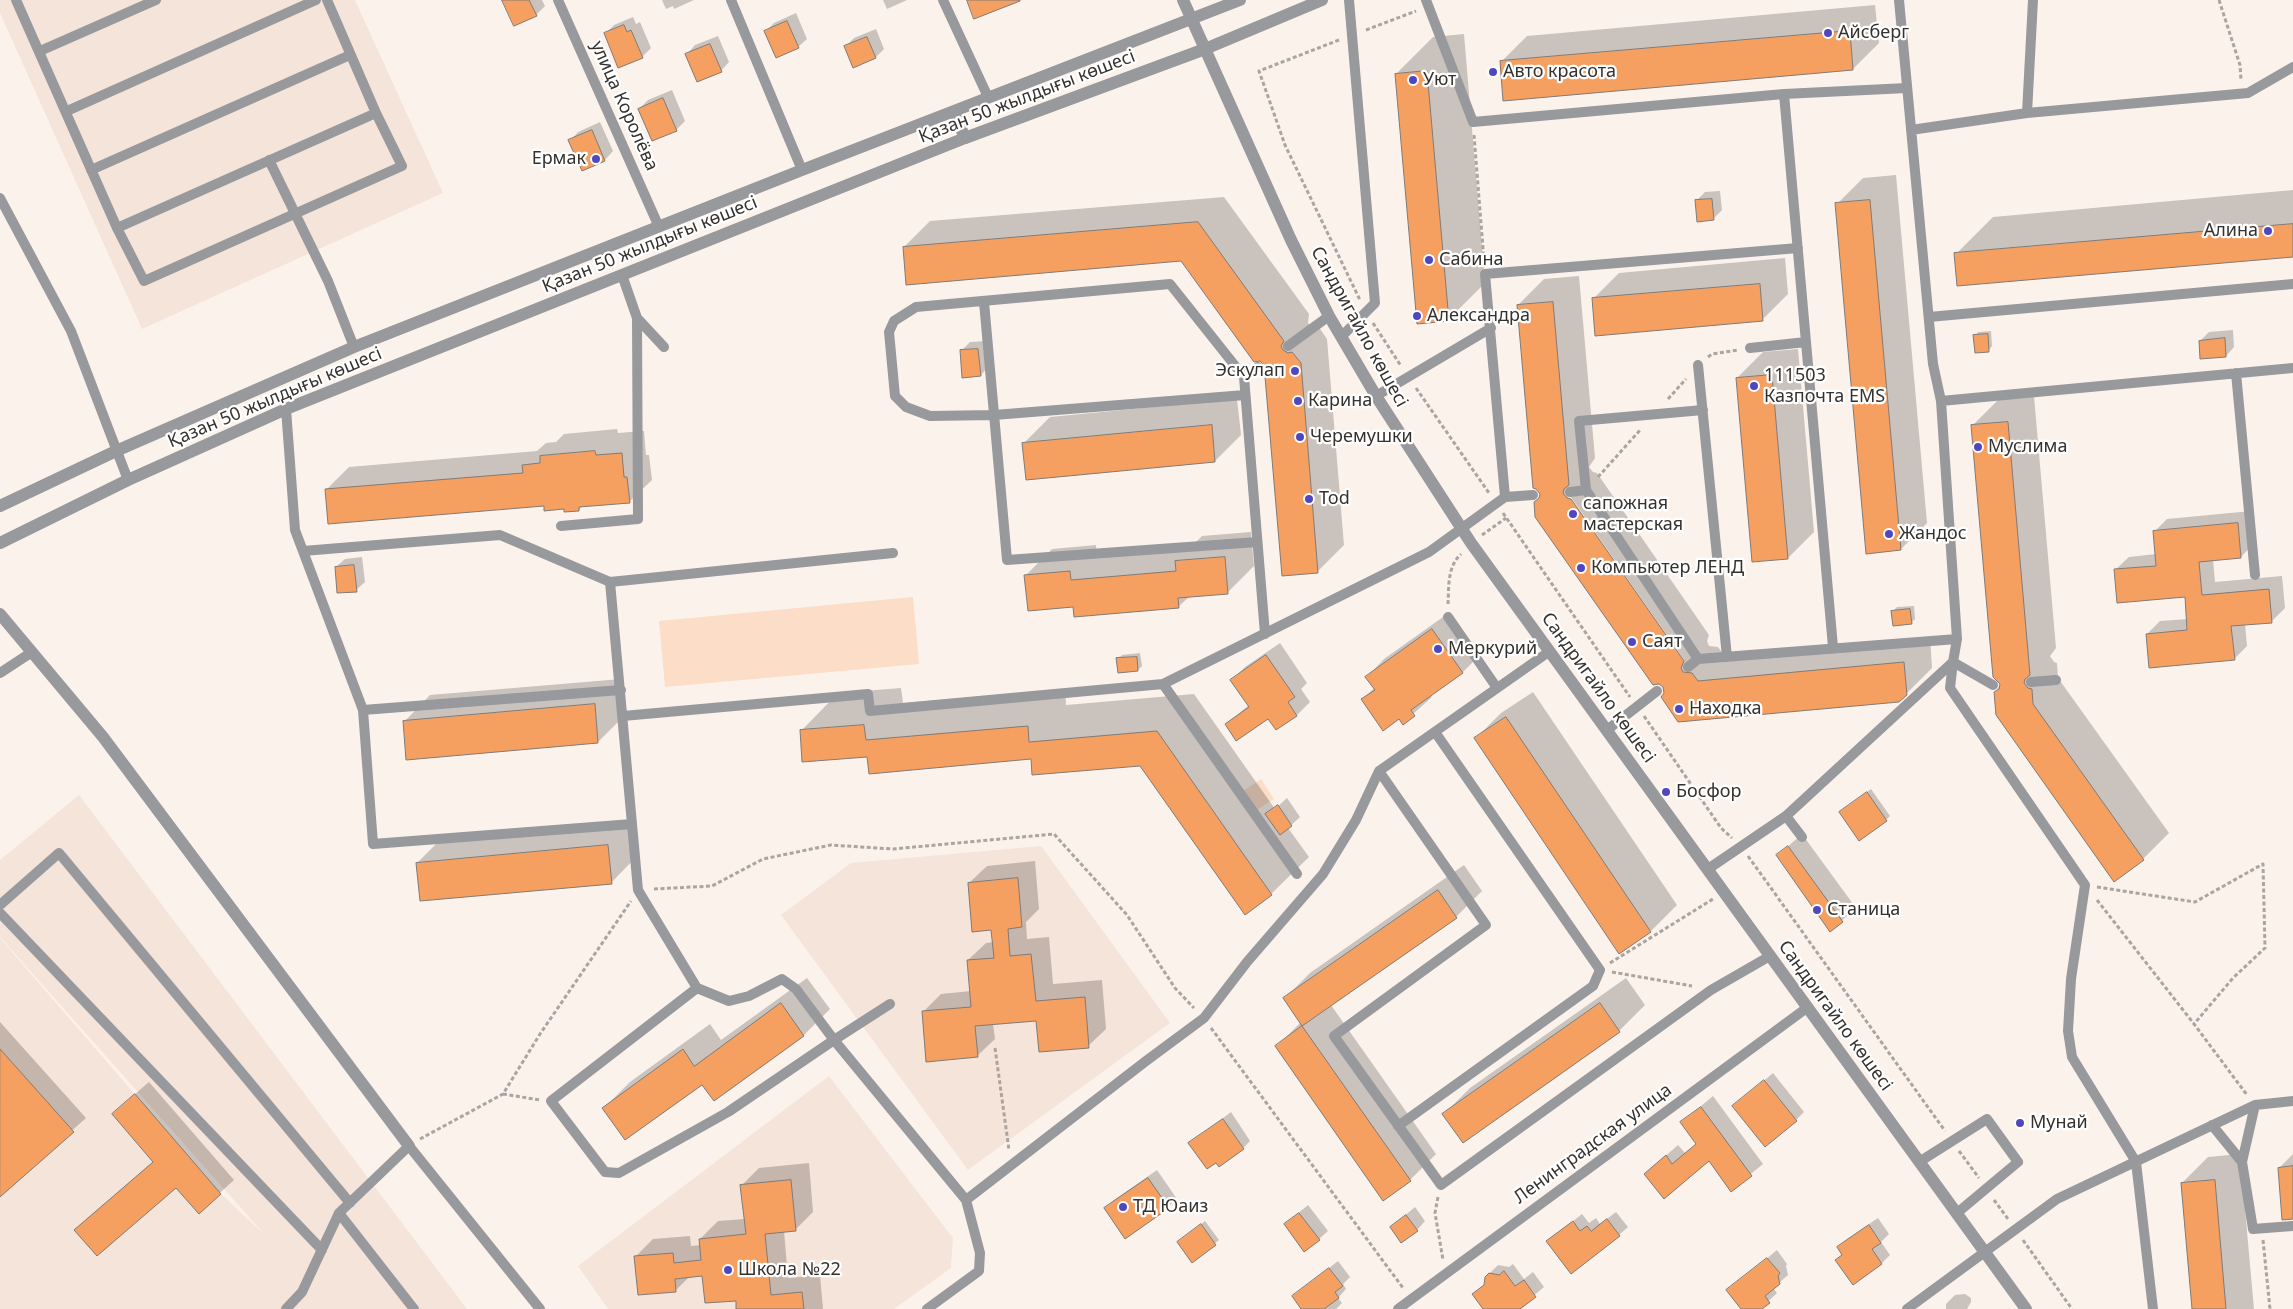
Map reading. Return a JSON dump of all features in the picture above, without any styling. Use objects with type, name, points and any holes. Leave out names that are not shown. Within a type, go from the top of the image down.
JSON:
[{"type":"street","points":[[1183,0],[1193,20]]},
{"type":"street","name":"Қазан 50 жылдығы көшесі","points":[[0,506],[116,451],[354,347],[988,97],[1193,20],[1240,0]]},
{"type":"street","name":"Қазан 50 жылдығы көшесі","points":[[0,543],[128,480],[286,409],[965,138],[1205,49],[1322,0]]},
{"type":"street","name":"Сандригайло көшесі","points":[[1193,20],[1291,240],[1329,316],[1376,396],[1461,529],[2026,1309]]},
{"type":"street","points":[[954,112],[965,138]]},
{"type":"street","points":[[0,614],[104,737],[409,1146]]},
{"type":"lane","points":[[16,0],[67,111],[117,228],[144,281],[402,166],[376,113],[327,0]]},
{"type":"lane","points":[[40,52],[156,0]]},
{"type":"lane","points":[[67,111],[316,0]]},
{"type":"lane","name":"улица Королёва","points":[[558,0],[659,227]]},
{"type":"lane","points":[[731,0],[802,170]]},
{"type":"lane","points":[[943,0],[988,97]]},
{"type":"lane","points":[[1341,337],[1375,303],[1349,0]]},
{"type":"lane","points":[[1426,0],[1473,122],[1784,94],[1907,88]]},
{"type":"lane","points":[[1899,0],[1933,364],[1941,402],[1957,640],[1950,688],[2086,886],[2071,979],[2068,1031],[2072,1057],[2136,1162],[2153,1309]]},
{"type":"lane","points":[[2027,113],[2033,0]]},
{"type":"lane","points":[[92,170],[350,55]]},
{"type":"lane","points":[[1911,130],[2027,113],[2248,93],[2293,67]]},
{"type":"lane","points":[[1784,94],[1832,647]]},
{"type":"lane","points":[[117,228],[376,113]]},
{"type":"lane","points":[[269,160],[328,281],[354,347]]},
{"type":"lane","points":[[0,198],[71,331],[128,480]]},
{"type":"lane","points":[[1500,500],[1491,328],[1485,274],[1798,248]]},
{"type":"lane","points":[[562,526],[638,519],[638,318],[622,275]]},
{"type":"lane","points":[[1245,395],[994,415],[930,416],[906,407],[895,396],[889,332],[894,321],[916,307],[1170,284],[1244,377],[1265,634]]},
{"type":"lane","points":[[1929,317],[2293,284]]},
{"type":"lane","points":[[984,302],[1006,560],[1257,542]]},
{"type":"lane","points":[[1288,346],[1329,316]]},
{"type":"lane","points":[[638,318],[664,347]]},
{"type":"lane","points":[[1376,396],[1491,328]]},
{"type":"lane","points":[[1750,348],[1806,342]]},
{"type":"lane","points":[[1698,365],[1726,657]]},
{"type":"lane","points":[[1244,377],[1258,367]]},
{"type":"lane","points":[[1941,402],[2293,368]]},
{"type":"lane","points":[[2236,373],[2255,575]]},
{"type":"lane","points":[[286,409],[296,530],[363,710],[373,844],[632,824]]},
{"type":"lane","points":[[1698,659],[1586,490],[1579,421],[1703,410]]},
{"type":"lane","points":[[1570,492],[1586,490]]},
{"type":"lane","points":[[623,716],[868,694],[870,711],[1163,684],[1429,552],[1500,500],[1533,495]]},
{"type":"lane","points":[[303,551],[500,535],[610,582],[893,553]]},
{"type":"lane","points":[[610,582],[638,890],[697,988],[730,1001],[750,996],[782,979],[796,989],[834,1040],[966,1200],[980,1254],[978,1271],[927,1309]]},
{"type":"lane","points":[[1448,617],[1497,688]]},
{"type":"lane","points":[[1688,667],[1698,659],[1832,647],[1957,640]]},
{"type":"lane","points":[[966,1200],[1204,1018],[1247,962],[1323,874],[1356,820],[1379,771],[1550,651]]},
{"type":"lane","points":[[0,673],[32,652]]},
{"type":"lane","points":[[1953,662],[1993,685]]},
{"type":"lane","points":[[1708,870],[1786,816],[1953,662]]},
{"type":"lane","points":[[2031,682],[2056,680]]},
{"type":"lane","points":[[1163,684],[1297,874]]},
{"type":"lane","points":[[363,710],[621,690]]},
{"type":"lane","points":[[1608,730],[1657,691]]},
{"type":"lane","points":[[1398,1126],[1593,986],[1600,970],[1435,732]]},
{"type":"lane","points":[[1379,771],[1486,925],[1334,1036],[1441,1186],[1711,990],[1770,956]]},
{"type":"lane","points":[[1786,816],[1802,837]]},
{"type":"lane","points":[[0,905],[58,853],[350,1203]]},
{"type":"lane","points":[[0,914],[322,1250]]},
{"type":"lane","points":[[697,988],[551,1102],[605,1172],[619,1173],[728,1112],[890,1004]]},
{"type":"lane","name":"Ленинградская улица","points":[[1398,1309],[1808,1007]]},
{"type":"lane","points":[[1907,1309],[2057,1199],[2255,1105],[2293,1101]]},
{"type":"lane","points":[[2255,1105],[2242,1162],[2253,1229],[2293,1226]]},
{"type":"lane","points":[[1919,1162],[1987,1119],[2018,1162],[1957,1213]]},
{"type":"lane","points":[[2212,1126],[2242,1162]]},
{"type":"lane","points":[[286,1309],[302,1292],[339,1213],[409,1146],[540,1309]]},
{"type":"lane","points":[[339,1213],[414,1309]]},
{"type":"path","points":[[2219,0],[2240,65],[2243,93]]},
{"type":"path","points":[[1259,72],[1284,145],[1382,340],[1500,500],[1506,518],[1721,828],[1741,847],[2072,1309]]},
{"type":"path","points":[[1473,122],[1485,274]]},
{"type":"path","points":[[1448,617],[1451,572],[1455,559],[1471,543],[1506,518]]},
{"type":"path","points":[[409,1146],[503,1094],[540,1034],[638,890],[712,886],[763,859],[831,845],[893,849],[1054,834],[1127,915],[1175,988],[1204,1018],[1411,1299]]},
{"type":"path","points":[[2086,886],[2195,902],[2263,864],[2265,948],[2233,978],[2194,1024]]},
{"type":"path","points":[[2086,886],[2255,1105]]},
{"type":"path","points":[[1600,970],[1724,892]]},
{"type":"path","points":[[1600,970],[1711,990]]},
{"type":"path","points":[[995,1048],[1011,1165]]},
{"type":"path","points":[[503,1094],[551,1102]]},
{"type":"path","points":[[1441,1186],[1435,1213],[1445,1273]]},
{"type":"path","points":[[2262,1228],[2270,1309]]},
{"type":"shaded area","points":[[0,0],[355,0],[443,193],[142,329],[0,13]]},
{"type":"shaded area","points":[[913,597],[919,664],[665,687],[659,621]]},
{"type":"shaded area","points":[[1261,779],[1274,799],[1257,810],[1243,791]]},
{"type":"shaded area","points":[[79,795],[467,1309],[0,1309],[0,938],[221,1194],[265,1235],[0,937],[0,860]]},
{"type":"shaded area","points":[[1041,846],[1170,1023],[968,1170],[781,915],[851,863]]},
{"type":"shaded area","points":[[829,1076],[953,1238],[951,1268],[894,1309],[608,1309],[578,1266]]},
{"type":"building","points":[[502,0],[529,0],[537,16],[514,26]]},
{"type":"building","points":[[967,0],[1020,0],[1020,1],[974,19]]},
{"type":"building","points":[[787,21],[799,48],[776,58],[764,31]]},
{"type":"building","points":[[624,25],[627,32],[631,30],[643,58],[618,68],[604,33]]},
{"type":"building","points":[[1850,31],[1853,70],[1503,101],[1500,61]]},
{"type":"building","points":[[867,37],[876,58],[853,68],[844,46]]},
{"type":"building","points":[[710,44],[722,72],[697,82],[685,54]]},
{"type":"building","points":[[1427,71],[1449,321],[1417,324],[1395,74]]},
{"type":"building","points":[[663,98],[677,131],[652,141],[638,109]]},
{"type":"building","points":[[592,130],[605,161],[582,171],[568,140]]},
{"type":"building","points":[[1712,199],[1714,220],[1697,222],[1695,200]]},
{"type":"building","points":[[1870,200],[1901,550],[1866,554],[1835,203]]},
{"type":"building","points":[[1198,222],[1284,341],[1281,346],[1283,350],[1288,353],[1292,352],[1301,363],[1318,573],[1282,576],[1265,377],[1262,373],[1265,366],[1260,361],[1254,362],[1181,261],[906,285],[903,247]]},
{"type":"building","points":[[2293,224],[2293,257],[1957,286],[1954,253]]},
{"type":"building","points":[[1760,284],[1763,321],[1595,336],[1592,298]]},
{"type":"building","points":[[1553,302],[1569,485],[1564,489],[1563,493],[1567,498],[1571,499],[1684,661],[1681,668],[1683,672],[1692,673],[1698,681],[1904,662],[1907,695],[1899,702],[1678,722],[1661,697],[1664,693],[1663,687],[1659,684],[1653,685],[1535,517],[1534,502],[1539,498],[1540,494],[1533,488],[1517,305]]},
{"type":"building","points":[[1988,334],[1989,352],[1975,353],[1973,335]]},
{"type":"building","points":[[2225,338],[2226,357],[2200,359],[2199,341]]},
{"type":"building","points":[[978,349],[981,376],[962,378],[960,350]]},
{"type":"building","points":[[1772,375],[1788,559],[1752,562],[1736,378]]},
{"type":"building","points":[[2008,422],[2030,675],[2025,679],[2024,683],[2028,688],[2032,689],[2033,704],[2144,860],[2114,882],[1996,715],[1994,692],[1999,689],[2000,684],[1993,677],[1971,425]]},
{"type":"building","points":[[1212,425],[1215,462],[1026,480],[1022,443]]},
{"type":"building","points":[[595,451],[596,455],[622,453],[624,477],[627,477],[630,503],[579,507],[579,511],[564,512],[564,509],[544,511],[544,506],[328,524],[325,489],[523,473],[522,465],[540,463],[540,456]]},
{"type":"building","points":[[2238,523],[2241,558],[2199,562],[2202,595],[2269,589],[2272,623],[2231,626],[2235,660],[2149,668],[2146,634],[2187,630],[2185,597],[2117,603],[2114,569],[2156,566],[2153,531]]},
{"type":"building","points":[[1225,557],[1228,594],[1178,598],[1179,608],[1074,617],[1073,607],[1028,611],[1024,575],[1070,571],[1071,580],[1176,571],[1175,561]]},
{"type":"building","points":[[354,565],[357,592],[337,593],[335,567]]},
{"type":"building","points":[[1910,609],[1912,624],[1893,626],[1891,611]]},
{"type":"building","points":[[1432,629],[1463,673],[1411,710],[1415,716],[1403,725],[1399,719],[1383,731],[1361,699],[1375,690],[1365,677]]},
{"type":"building","points":[[1266,655],[1295,697],[1288,702],[1297,716],[1276,730],[1268,719],[1236,741],[1225,724],[1249,707],[1230,680]]},
{"type":"building","points":[[1137,657],[1138,671],[1118,673],[1116,658]]},
{"type":"building","points":[[595,704],[598,743],[406,760],[403,721]]},
{"type":"building","points":[[1506,717],[1651,932],[1619,954],[1474,738]]},
{"type":"building","points":[[864,725],[866,740],[1028,726],[1029,742],[1157,731],[1272,895],[1245,915],[1140,766],[1032,775],[1031,759],[869,774],[867,757],[802,762],[800,730]]},
{"type":"building","points":[[1867,792],[1887,821],[1859,841],[1839,812]]},
{"type":"building","points":[[1278,805],[1292,826],[1280,835],[1265,814]]},
{"type":"building","points":[[608,845],[612,884],[420,901],[416,863]]},
{"type":"building","points":[[1788,846],[1843,922],[1830,932],[1776,855]]},
{"type":"building","points":[[1018,878],[1022,927],[1008,929],[1010,956],[1031,954],[1036,1001],[1085,997],[1089,1048],[1039,1052],[1036,1021],[975,1026],[978,1057],[926,1062],[922,1011],[971,1007],[967,960],[994,958],[991,930],[972,932],[968,883]]},
{"type":"building","points":[[1438,890],[1457,918],[1302,1026],[1283,998]]},
{"type":"building","points":[[781,1003],[804,1036],[714,1101],[702,1085],[625,1140],[602,1108],[683,1049],[694,1066]]},
{"type":"building","points":[[1600,1003],[1620,1032],[1463,1143],[1442,1114]]},
{"type":"building","points":[[1302,1026],[1411,1181],[1383,1201],[1275,1046]]},
{"type":"building","points":[[0,1049],[74,1132],[0,1197]]},
{"type":"building","points":[[1764,1080],[1797,1121],[1765,1147],[1732,1106]]},
{"type":"building","points":[[135,1094],[221,1194],[199,1214],[176,1188],[97,1256],[74,1230],[153,1162],[112,1114]]},
{"type":"building","points":[[1701,1107],[1752,1176],[1731,1192],[1709,1161],[1664,1199],[1644,1174],[1666,1155],[1672,1164],[1696,1144],[1680,1122]]},
{"type":"building","points":[[1223,1119],[1244,1149],[1219,1167],[1216,1163],[1207,1169],[1188,1143]]},
{"type":"building","points":[[2293,1166],[2293,1219],[2282,1220],[2278,1168]]},
{"type":"building","points":[[1148,1178],[1169,1208],[1125,1239],[1104,1208]]},
{"type":"building","points":[[791,1180],[796,1231],[765,1234],[771,1295],[802,1292],[804,1309],[736,1309],[736,1301],[705,1303],[702,1276],[675,1279],[676,1292],[638,1295],[634,1256],[673,1253],[674,1263],[701,1260],[699,1239],[746,1234],[740,1185]]},
{"type":"building","points":[[2215,1180],[2226,1309],[2192,1309],[2181,1183]]},
{"type":"building","points":[[1299,1213],[1320,1240],[1304,1252],[1284,1224]]},
{"type":"building","points":[[1406,1215],[1418,1231],[1401,1243],[1390,1227]]},
{"type":"building","points":[[1607,1219],[1620,1236],[1571,1274],[1546,1241],[1573,1221],[1580,1231],[1587,1226],[1591,1231]]},
{"type":"building","points":[[1201,1224],[1216,1245],[1192,1263],[1177,1242]]},
{"type":"building","points":[[1869,1225],[1881,1243],[1872,1249],[1882,1264],[1853,1285],[1835,1260],[1842,1255],[1837,1247]]},
{"type":"building","points":[[1767,1258],[1780,1273],[1778,1276],[1780,1284],[1765,1296],[1770,1303],[1762,1309],[1741,1309],[1726,1290]]},
{"type":"building","points":[[1329,1268],[1343,1286],[1335,1292],[1339,1298],[1324,1309],[1301,1309],[1292,1296]]},
{"type":"building","points":[[1504,1271],[1515,1286],[1524,1280],[1536,1297],[1520,1309],[1483,1309],[1472,1294],[1484,1285],[1485,1277],[1489,1273],[1499,1275]]},
{"type":"place","name":"Айсберг","points":[[1828,33]]},
{"type":"place","name":"Авто красота","points":[[1493,72]]},
{"type":"place","name":"Уют","points":[[1413,80]]},
{"type":"place","name":"Ермак","points":[[596,159]]},
{"type":"place","name":"Алина","points":[[2268,231]]},
{"type":"place","name":"Сабина","points":[[1429,260]]},
{"type":"place","name":"Александра","points":[[1417,316]]},
{"type":"place","name":"Эскулап","points":[[1295,371]]},
{"type":"place","name":"111503 Казпочта EMS","points":[[1754,386]]},
{"type":"place","name":"Карина","points":[[1298,401]]},
{"type":"place","name":"Черемушки","points":[[1300,437]]},
{"type":"place","name":"Муслима","points":[[1978,447]]},
{"type":"place","name":"Tod","points":[[1309,499]]},
{"type":"place","name":"сапожная мастерская","points":[[1573,514]]},
{"type":"place","name":"Жандос","points":[[1889,534]]},
{"type":"place","name":"Компьютер ЛЕНД","points":[[1581,568]]},
{"type":"place","name":"Саят","points":[[1632,642]]},
{"type":"place","name":"Меркурий","points":[[1438,649]]},
{"type":"place","name":"Находка","points":[[1679,709]]},
{"type":"place","name":"Босфор","points":[[1666,792]]},
{"type":"place","name":"Станица","points":[[1817,910]]},
{"type":"place","name":"Мунай","points":[[2020,1123]]},
{"type":"place","name":"ТД Юаиз","points":[[1123,1207]]},
{"type":"place","name":"Школа №22","points":[[728,1270]]}]
